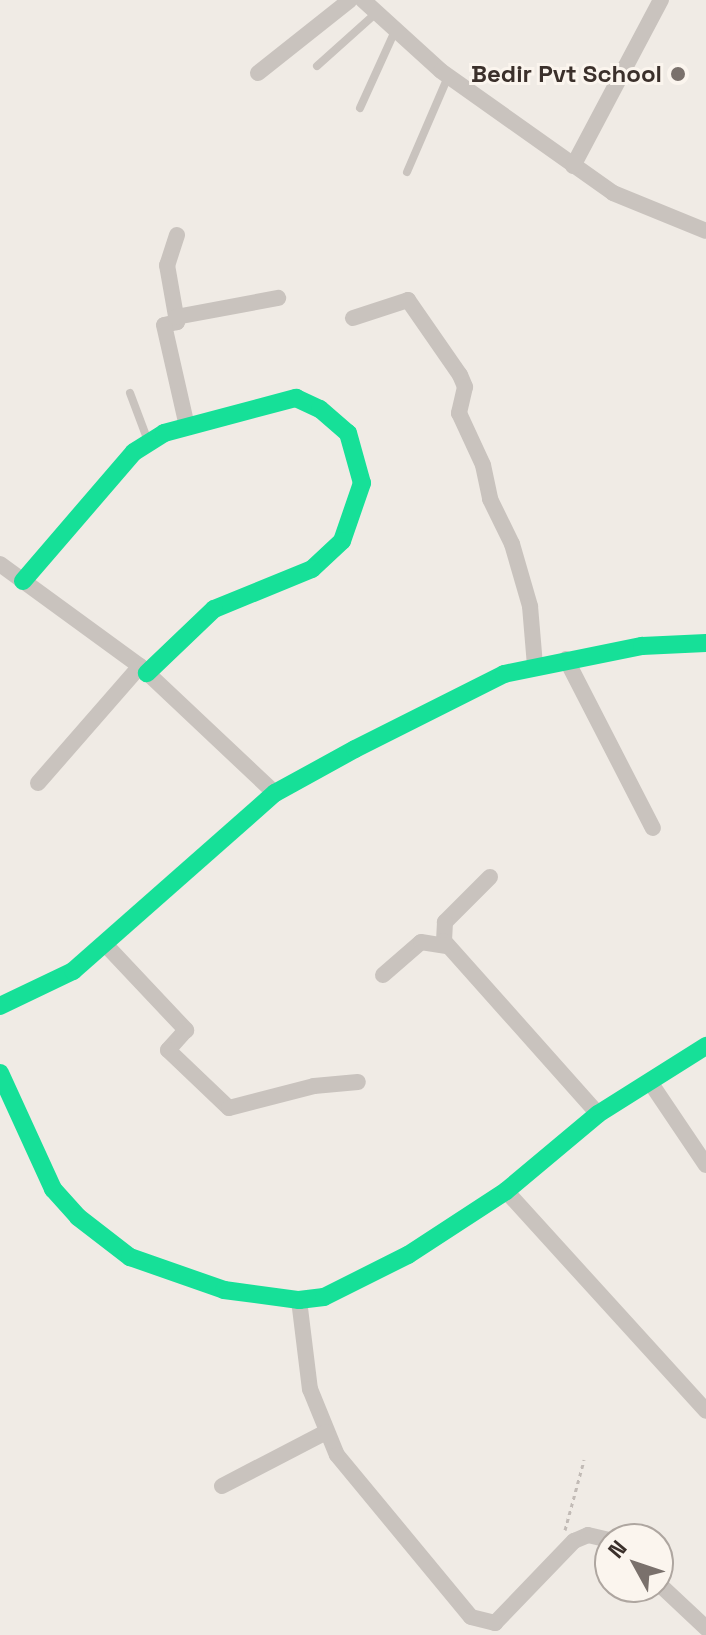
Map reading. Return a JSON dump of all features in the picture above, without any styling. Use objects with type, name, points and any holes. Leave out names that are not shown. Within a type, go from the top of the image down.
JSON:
[{"type":"street","points":[[258,73],[350,0]]},
{"type":"street","points":[[363,0],[375,14],[448,76],[613,193],[706,231]]},
{"type":"street","points":[[573,166],[661,0]]},
{"type":"street","points":[[177,235],[167,265],[177,322],[164,325],[187,426]]},
{"type":"street","points":[[176,317],[278,298]]},
{"type":"street","points":[[353,318],[408,300],[460,375],[465,387],[459,413],[516,557],[530,606],[535,665]]},
{"type":"street","points":[[23,581],[96,493],[149,443],[187,426],[296,398],[320,409],[348,433],[362,483],[342,541],[330,557],[214,609],[144,670],[38,783]]},
{"type":"street","points":[[2,571],[23,581],[144,670],[275,793]]},
{"type":"street","points":[[0,1006],[73,971],[275,793],[504,674],[535,665],[642,646],[706,643]]},
{"type":"street","points":[[566,659],[653,828]]},
{"type":"street","points":[[490,877],[445,922],[447,946],[598,1114]]},
{"type":"street","points":[[383,975],[421,942],[447,946]]},
{"type":"street","points":[[104,943],[186,1030],[168,1050],[229,1108],[314,1086],[358,1082]]},
{"type":"street","points":[[0,1073],[53,1189],[120,1249],[177,1278],[267,1298],[299,1300],[324,1297],[386,1267],[506,1191],[598,1114],[706,1046]]},
{"type":"street","points":[[650,1082],[706,1165]]},
{"type":"street","points":[[506,1191],[706,1411]]},
{"type":"street","points":[[299,1300],[310,1389],[337,1455],[459,1603],[482,1623],[506,1616],[571,1544],[588,1535],[594,1536]]},
{"type":"street","points":[[222,1486],[326,1432]]},
{"type":"street","points":[[674,1598],[706,1628]]},
{"type":"lane","points":[[317,66],[375,14]]},
{"type":"lane","points":[[360,108],[395,31]]},
{"type":"lane","points":[[407,172],[448,76]]},
{"type":"lane","points":[[130,393],[149,443]]},
{"type":"path","points":[[571,1544],[563,1526],[584,1460]]},
{"type":"traffic: fast","points":[[23,581],[134,452],[164,433],[296,398],[320,409],[348,433],[362,483],[342,541],[312,569],[214,609],[147,673]]},
{"type":"traffic: fast","points":[[0,1006],[73,971],[275,793],[355,749],[504,674],[642,646],[706,643]]},
{"type":"traffic: fast","points":[[0,1073],[53,1189],[78,1217],[130,1257],[224,1290],[299,1300],[324,1297],[408,1255],[506,1191],[598,1114],[706,1046]]},
{"type":"place","name":"Bedir Pvt School","points":[[678,74]]}]
